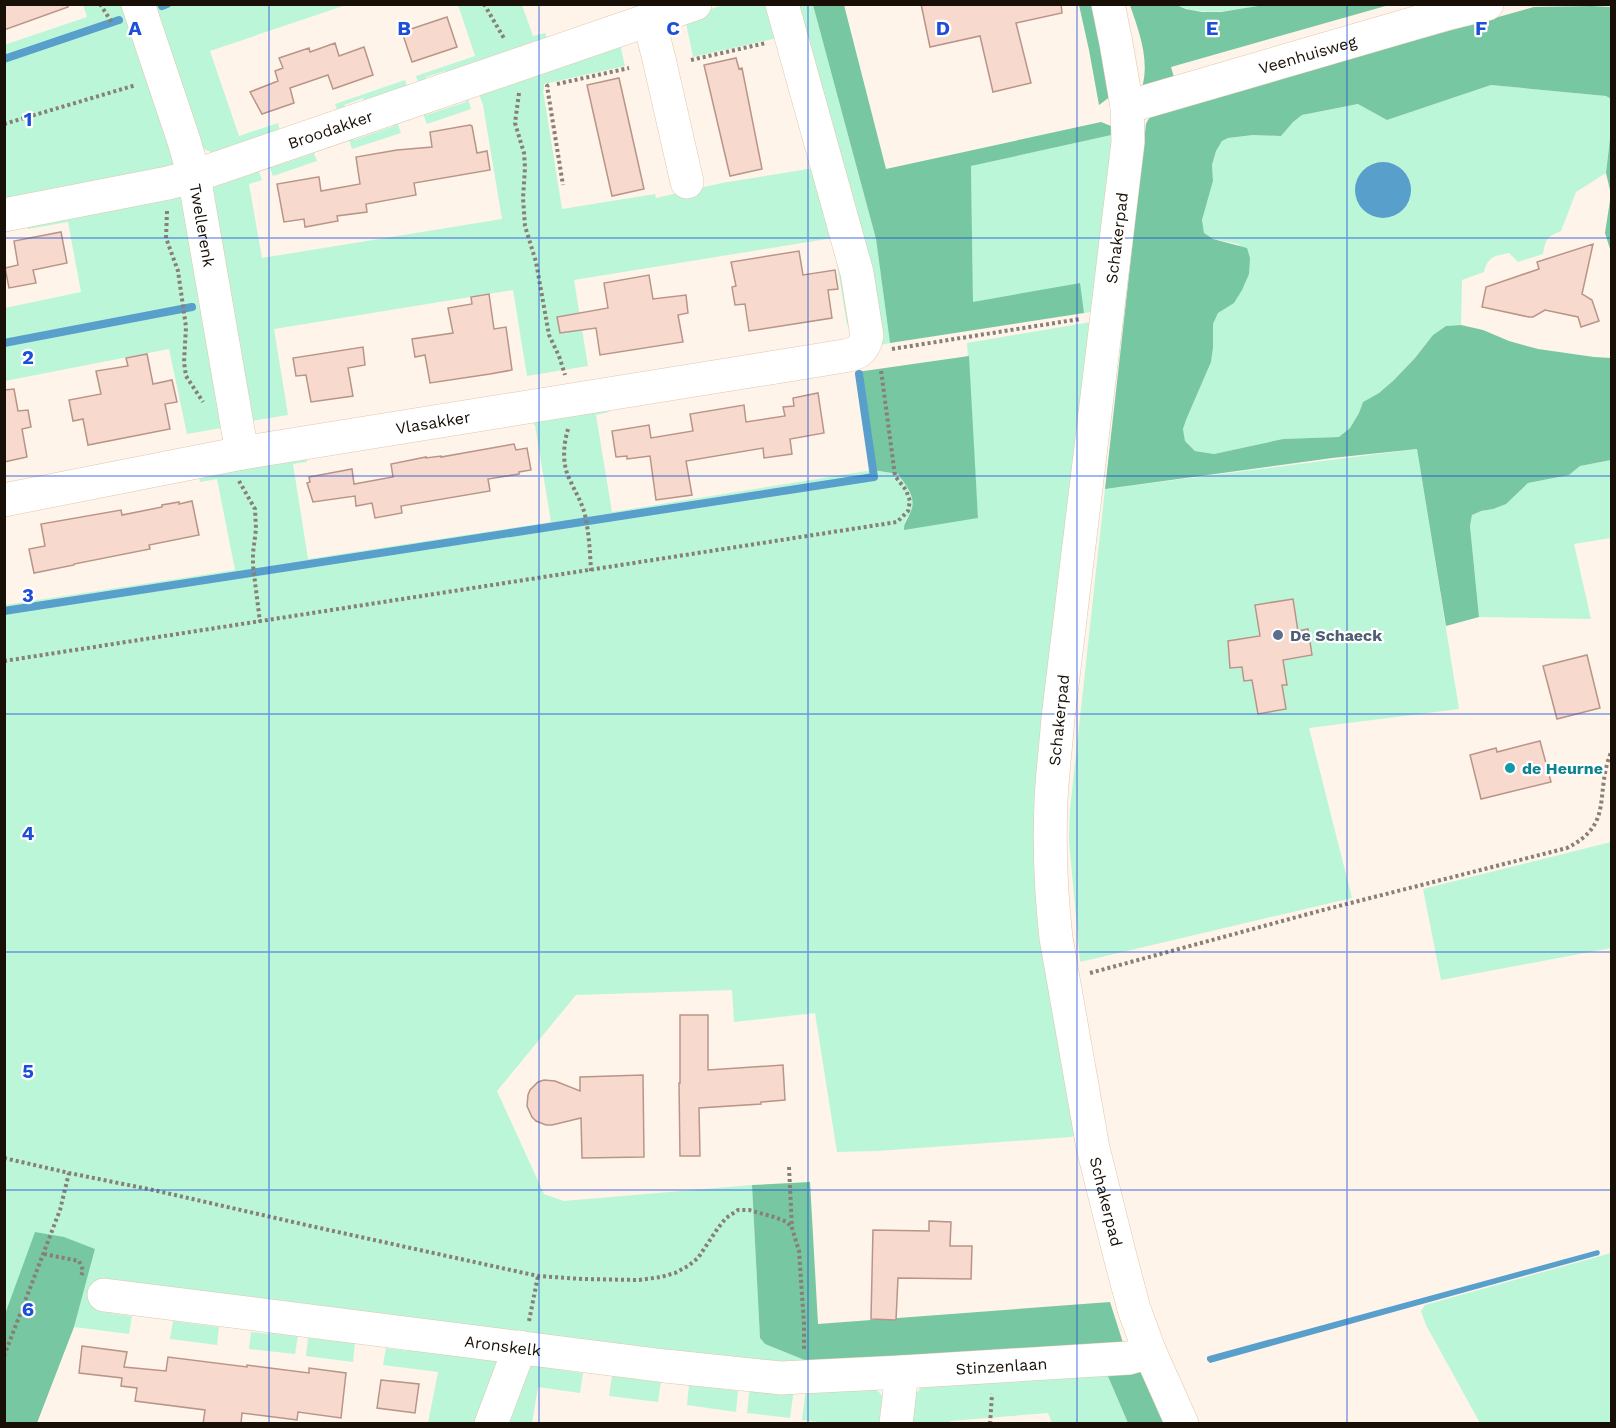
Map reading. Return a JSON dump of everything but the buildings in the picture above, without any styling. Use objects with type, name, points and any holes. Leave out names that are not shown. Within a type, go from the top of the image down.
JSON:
[{"type":"street","name":"Broodakker","points":[[4,215],[194,176],[695,4]]},
{"type":"street","points":[[782,4],[857,273],[870,350]]},
{"type":"street","name":"Schakerpad","points":[[1108,4],[1127,107],[1128,142],[1058,718],[1051,802],[1052,903],[1056,938],[1093,1148],[1134,1308],[1149,1350],[1182,1424]]},
{"type":"street","name":"Veenhuisweg","points":[[1127,107],[1487,4]]},
{"type":"street","name":"Twellerenk","points":[[124,12],[184,141],[194,176],[237,454]]},
{"type":"street","points":[[649,20],[660,59],[687,182]]},
{"type":"street","name":"Vlasakker","points":[[4,500],[237,454],[853,355],[870,350]]},
{"type":"street","name":"Aronskelk","points":[[104,1295],[524,1335],[676,1367],[781,1378],[902,1372]]},
{"type":"street","points":[[491,1424],[524,1335]]},
{"type":"street","name":"Stinzenlaan","points":[[902,1372],[1129,1358],[1149,1350]]},
{"type":"street","points":[[896,1424],[902,1372]]},
{"type":"path","points":[[100,4],[124,12]]},
{"type":"path","points":[[484,4],[505,39],[516,66],[519,86],[515,123],[524,153],[525,226],[536,262],[549,335],[565,373],[571,418],[564,461],[566,471],[585,513],[591,571]]},
{"type":"path","points":[[691,60],[775,41]]},
{"type":"path","points":[[563,185],[547,86],[629,68]]},
{"type":"path","points":[[4,124],[138,85]]},
{"type":"path","points":[[181,300],[186,327],[184,362],[186,376],[201,397],[204,406]]},
{"type":"path","points":[[4,661],[897,522],[908,511],[910,501],[906,490],[895,476],[870,350],[1107,315]]},
{"type":"path","points":[[237,454],[236,473],[255,509],[253,566],[260,622]]},
{"type":"path","points":[[1079,975],[1567,848],[1583,841],[1596,831],[1603,818],[1611,750]]},
{"type":"path","points":[[4,1158],[538,1276],[639,1280],[668,1275],[688,1266],[698,1258],[726,1218],[738,1209],[774,1217],[787,1222],[792,1228]]},
{"type":"path","points":[[789,1167],[792,1228],[799,1251],[804,1323],[804,1378]]},
{"type":"path","points":[[4,1356],[60,1210],[69,1173]]},
{"type":"path","points":[[44,1254],[79,1261],[82,1270],[78,1286],[81,1293],[104,1295]]},
{"type":"path","points":[[524,1335],[538,1276]]},
{"type":"path","points":[[990,1424],[992,1390]]},
{"type":"green space","points":[[83,5],[128,5],[178,152],[172,171],[5,207],[4,45],[87,17]]},
{"type":"green space","points":[[147,5],[346,5],[210,51],[239,136],[278,123],[281,136],[217,154],[206,150],[199,144]]},
{"type":"green space","points":[[458,5],[522,5],[533,36],[545,33],[549,44],[448,79],[445,71],[426,77],[428,85],[420,88],[416,76],[475,56]]},
{"type":"green space","points":[[723,5],[776,5],[859,323],[847,325],[833,238],[574,280],[588,366],[527,376],[513,290],[274,329],[288,415],[245,422],[209,189],[212,183],[256,164],[262,180],[249,184],[262,258],[502,219],[483,105],[477,89],[619,40],[625,66],[544,84],[543,90],[562,209],[655,194],[656,198],[722,183],[814,168],[777,38],[693,57],[685,18]]},
{"type":"green space","points":[[788,5],[813,5],[876,239],[890,343],[875,346]]},
{"type":"green space","points":[[813,5],[844,5],[886,169],[1101,122],[1116,128],[1116,134],[971,166],[973,302],[1080,283],[1084,313],[890,343],[876,239]]},
{"type":"green space","points":[[1079,5],[1098,5],[1115,93],[1099,105],[1089,50]]},
{"type":"green space","points":[[1130,5],[1176,5],[1202,12],[1221,12],[1264,5],[1389,5],[1171,67],[1176,84],[1142,88],[1144,56]]},
{"type":"green space","points":[[1176,5],[1264,5],[1209,12]]},
{"type":"green space","points":[[1534,7],[1611,7],[1611,99],[1606,96],[1491,85],[1387,120],[1358,104],[1302,115],[1281,136],[1253,135],[1228,138],[1222,141],[1216,151],[1212,165],[1213,181],[1202,220],[1204,233],[1213,239],[1247,248],[1250,258],[1249,274],[1242,290],[1234,303],[1218,313],[1213,324],[1211,362],[1183,429],[1185,441],[1195,451],[1214,454],[1283,439],[1339,437],[1350,428],[1363,402],[1379,393],[1394,380],[1433,335],[1446,326],[1461,325],[1483,330],[1509,341],[1538,349],[1611,358],[1611,460],[1580,466],[1569,475],[1528,483],[1506,504],[1472,515],[1470,526],[1479,617],[1446,626],[1417,449],[1332,458],[1105,489],[1146,124],[1153,115]]},
{"type":"green space","points":[[405,80],[409,92],[366,106],[363,98],[344,105],[346,113],[339,116],[335,104]]},
{"type":"green space","points":[[1491,85],[1606,96],[1611,99],[1611,130],[1606,173],[1576,192],[1561,231],[1548,239],[1543,254],[1518,262],[1509,253],[1496,256],[1490,260],[1484,272],[1462,280],[1461,325],[1446,326],[1433,335],[1394,380],[1379,393],[1363,402],[1350,428],[1339,437],[1283,439],[1214,454],[1195,451],[1185,441],[1183,430],[1211,362],[1213,324],[1218,313],[1234,302],[1239,244],[1213,239],[1204,233],[1202,220],[1213,181],[1212,165],[1222,141],[1228,138],[1253,135],[1281,136],[1292,122],[1302,115],[1359,104],[1387,120]]},
{"type":"green space","points":[[466,92],[471,109],[427,124],[421,108],[423,107],[426,115],[466,102],[463,93]]},
{"type":"green space","points":[[395,117],[401,133],[352,149],[347,133],[351,132],[354,140],[394,126],[391,118]]},
{"type":"green space","points":[[1611,130],[1611,194],[1606,173]]},
{"type":"green space","points":[[1116,134],[1098,311],[1084,313],[1079,283],[973,303],[971,166]]},
{"type":"green space","points":[[311,145],[317,161],[273,176],[267,160],[270,159],[273,167],[312,154],[309,146]]},
{"type":"green space","points":[[182,194],[227,427],[187,434],[169,349],[5,381],[5,308],[81,292],[68,222],[28,229],[28,226]]},
{"type":"green space","points":[[1611,194],[1611,252],[1605,233]]},
{"type":"green space","points":[[1097,321],[1056,669],[1079,1133],[1071,1137],[837,1152],[815,1013],[734,1022],[732,990],[576,995],[497,1091],[544,1194],[564,1201],[752,1185],[760,1338],[765,1344],[807,1361],[806,1369],[111,1306],[110,1313],[132,1316],[129,1334],[74,1327],[95,1249],[35,1233],[5,1314],[5,605],[235,570],[217,479],[200,482],[198,472],[306,452],[307,462],[293,464],[308,559],[551,522],[532,415],[608,403],[609,412],[596,415],[612,512],[873,470],[898,474],[907,486],[913,505],[904,523],[978,518],[967,343]]},
{"type":"green space","points":[[969,356],[978,518],[904,530],[912,506],[911,496],[898,474],[873,470],[857,372]]},
{"type":"green space","points":[[1417,449],[1459,709],[1309,728],[1352,898],[1080,962],[1069,840],[1070,809],[1105,489]]},
{"type":"green space","points":[[1611,460],[1611,538],[1574,544],[1591,619],[1479,617],[1470,526],[1472,515],[1493,509],[1528,483],[1569,475],[1580,466]]},
{"type":"green space","points":[[1611,842],[1611,948],[1441,980],[1423,889]]},
{"type":"green space","points":[[810,1182],[818,1324],[1110,1302],[1124,1346],[807,1361],[765,1344],[760,1338],[752,1185]]},
{"type":"green space","points":[[35,1232],[64,1237],[95,1249],[74,1327],[37,1423],[5,1423],[5,1314]]},
{"type":"green space","points":[[1611,1253],[1611,1423],[1480,1423],[1426,1325],[1421,1311],[1425,1305]]},
{"type":"green space","points":[[173,1321],[219,1327],[217,1345],[170,1339]]},
{"type":"green space","points":[[270,1326],[299,1329],[295,1354],[249,1349],[251,1332],[269,1334]]},
{"type":"green space","points":[[308,1338],[355,1343],[353,1362],[306,1356]]},
{"type":"green space","points":[[408,1343],[509,1355],[485,1423],[428,1423],[438,1372],[383,1365],[386,1348],[407,1351]]},
{"type":"green space","points":[[522,1357],[562,1362],[561,1370],[583,1373],[580,1393],[538,1387],[532,1423],[497,1424]]},
{"type":"green space","points":[[1104,1367],[1128,1423],[1052,1423],[1048,1413],[950,1421],[950,1423],[905,1424],[910,1402],[922,1386]]},
{"type":"green space","points":[[1104,1367],[1147,1374],[1170,1423],[1128,1423]]},
{"type":"green space","points":[[662,1374],[658,1402],[609,1396],[612,1376],[654,1381]]},
{"type":"green space","points":[[712,1380],[717,1388],[738,1391],[736,1412],[687,1405],[689,1385],[711,1388]]},
{"type":"green space","points":[[750,1385],[794,1388],[790,1418],[747,1413]]},
{"type":"green space","points":[[873,1387],[885,1402],[886,1423],[835,1424],[802,1420],[806,1388]]},
{"type":"water","points":[[1378,162],[1388,162],[1403,170],[1409,179],[1411,190],[1409,201],[1403,210],[1388,218],[1378,218],[1367,213],[1360,206],[1355,195],[1355,185],[1360,174],[1367,167]]},
{"type":"water","points":[[1598,1250],[1599,1255],[1210,1363],[1207,1360],[1209,1356]]},
{"type":"waterway","points":[[162,6],[167,4]]},
{"type":"waterway","points":[[4,59],[119,20]]},
{"type":"waterway","points":[[4,343],[192,307]]},
{"type":"waterway","points":[[4,611],[874,477],[859,374]]},
{"type":"place","name":"De Schaeck","points":[[1278,635]]},
{"type":"place","name":"de Heurne","points":[[1510,768]]}]
